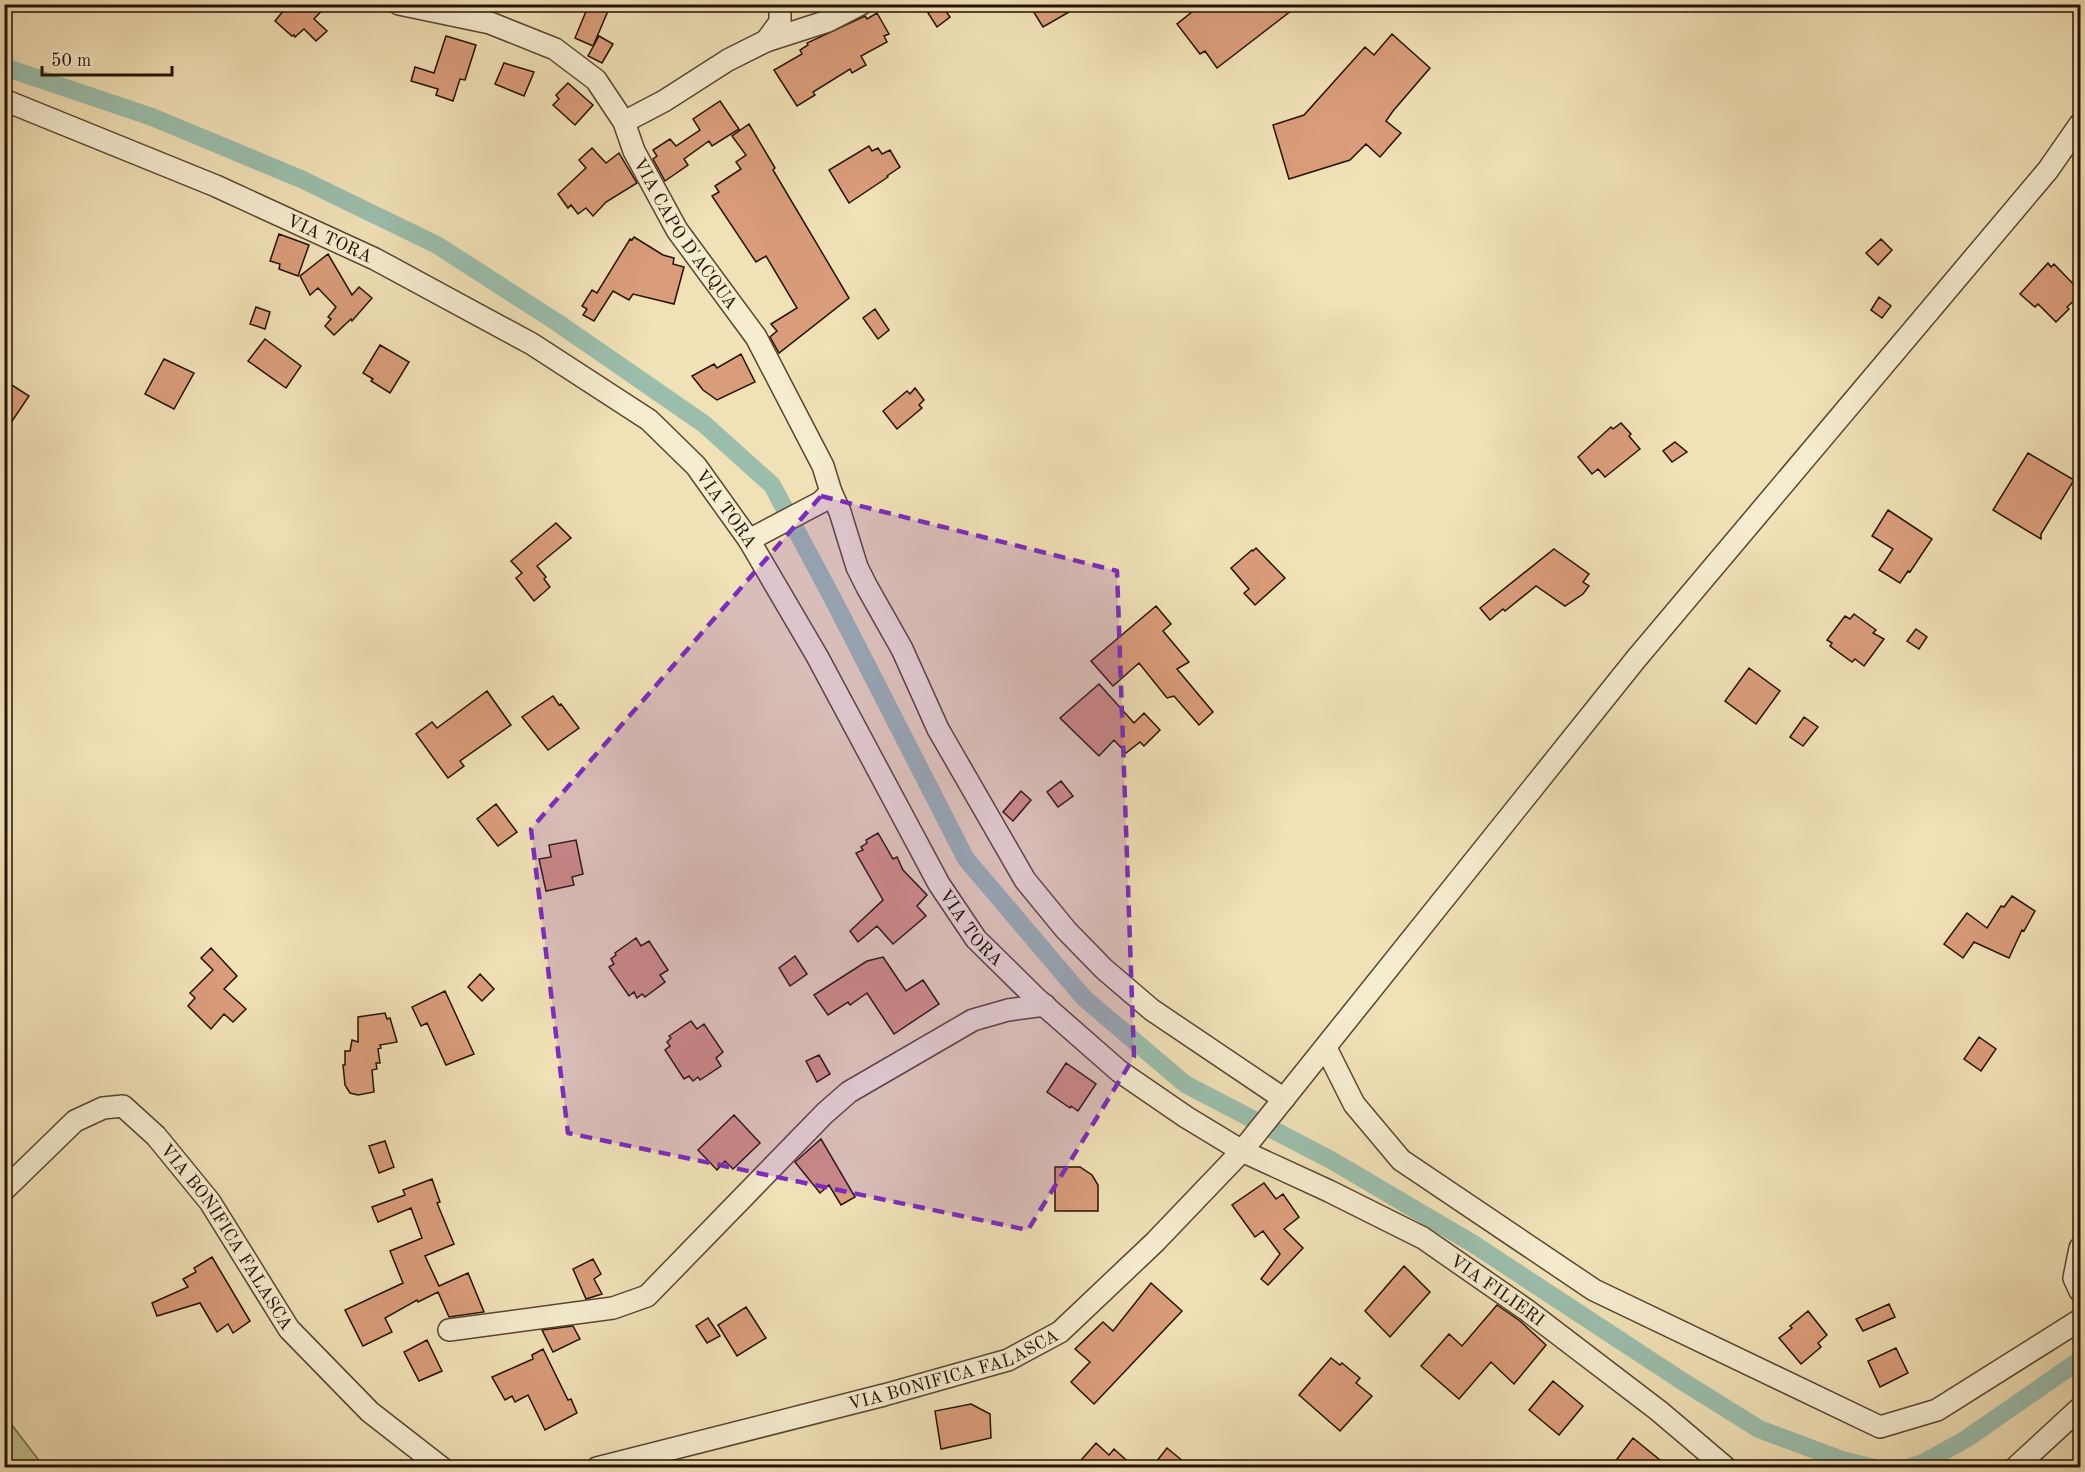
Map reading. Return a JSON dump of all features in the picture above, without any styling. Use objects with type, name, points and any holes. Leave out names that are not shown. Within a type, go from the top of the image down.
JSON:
[{"type":"street","name":"VIA CAPO D'ACQUA","points":[[399,4],[490,23],[555,49],[596,80],[624,122],[634,151],[677,230],[756,337],[822,466],[826,497],[840,512],[857,567],[902,649],[938,729],[1025,880],[1066,930],[1104,969],[1152,1010],[1281,1103]]},
{"type":"street","points":[[766,41],[780,22],[780,4]]},
{"type":"street","points":[[624,122],[664,101],[728,60],[766,41],[828,21],[861,4]]},
{"type":"street","name":"VIA TORA","points":[[4,100],[216,186],[364,254],[532,344],[649,420],[696,466],[753,538],[939,884],[976,939],[1119,1071],[1186,1117],[1248,1144]]},
{"type":"street","name":"VIA BONIFICA FALASCA","points":[[597,1467],[884,1395],[1008,1360],[1060,1332],[1155,1242],[1248,1144],[1636,659],[2048,170],[2080,124]]},
{"type":"street","points":[[753,538],[826,497]]},
{"type":"street","points":[[449,1330],[613,1308],[647,1296],[825,1113],[849,1092],[973,1020],[1008,1010],[1045,1005]]},
{"type":"street","points":[[1326,1048],[1354,1104],[1401,1160],[1594,1290],[1880,1427],[1937,1410],[2080,1320]]},
{"type":"street","name":"VIA BONIFICA FALASCA","points":[[4,1190],[75,1121],[103,1108],[123,1106],[156,1136],[210,1202],[289,1329],[370,1412],[442,1467]]},
{"type":"street","name":"VIA FILIERI","points":[[1248,1144],[1329,1191],[1423,1238],[1528,1311],[1659,1411],[1726,1467]]},
{"type":"street","points":[[2080,1248],[2074,1278],[2080,1291]]},
{"type":"street","points":[[2015,1467],[2080,1408]]},
{"type":"highlighted area","points":[[821,496],[1117,571],[1134,1057],[1028,1230],[568,1133],[531,829]]},
{"type":"green space","points":[[5,1416],[44,1467],[5,1467]]},
{"type":"building","points":[[289,4],[328,4],[314,19],[327,31],[316,41],[304,29],[295,37],[292,36],[275,21]]},
{"type":"building","points":[[589,4],[611,4],[593,46],[575,38]]},
{"type":"building","points":[[941,4],[950,17],[937,27],[928,13]]},
{"type":"building","points":[[1033,4],[1083,4],[1043,27],[1033,11],[1036,9]]},
{"type":"building","points":[[1202,4],[1300,4],[1217,68],[1205,51],[1200,54],[1177,24]]},
{"type":"building","points":[[877,13],[889,34],[884,36],[887,42],[861,56],[866,65],[852,73],[850,69],[813,92],[815,95],[797,106],[774,70],[802,54],[800,50],[808,45],[807,43],[865,16],[867,19]]},
{"type":"building","points":[[1392,34],[1430,68],[1386,121],[1401,133],[1380,157],[1366,144],[1350,160],[1289,179],[1273,125],[1304,115],[1365,47],[1374,55]]},
{"type":"building","points":[[446,36],[476,45],[465,80],[460,79],[453,101],[436,95],[438,89],[411,81],[415,67],[434,73]]},
{"type":"building","points":[[599,36],[613,44],[602,63],[588,56]]},
{"type":"building","points":[[504,63],[534,72],[524,96],[495,84]]},
{"type":"building","points":[[568,83],[593,105],[575,125],[553,105],[559,99],[556,95]]},
{"type":"building","points":[[720,101],[739,129],[712,146],[709,141],[684,159],[688,165],[665,181],[653,159],[657,156],[653,150],[670,139],[676,146],[700,130],[693,119]]},
{"type":"building","points":[[749,124],[775,168],[773,170],[849,298],[779,353],[770,337],[777,331],[771,324],[797,308],[766,256],[756,262],[712,196],[719,192],[715,186],[741,169],[736,162],[746,155],[732,136]]},
{"type":"building","points":[[869,146],[872,151],[878,148],[882,154],[890,150],[900,167],[849,203],[829,170]]},
{"type":"building","points":[[592,148],[606,163],[619,153],[637,183],[606,202],[593,216],[586,208],[578,214],[571,205],[568,208],[558,194],[586,168],[579,160]]},
{"type":"building","points":[[279,234],[309,245],[298,276],[279,269],[280,264],[270,261]]},
{"type":"building","points":[[634,237],[663,255],[674,258],[673,264],[684,267],[674,304],[633,294],[629,300],[613,291],[594,321],[583,315],[587,309],[582,306],[592,290],[597,293],[630,239]]},
{"type":"building","points":[[1881,239],[1892,250],[1878,265],[1866,253]]},
{"type":"building","points":[[328,254],[352,295],[359,287],[372,298],[352,321],[351,319],[334,335],[325,326],[331,319],[328,317],[336,307],[318,288],[310,295],[300,276]]},
{"type":"building","points":[[2048,263],[2051,267],[2054,264],[2080,291],[2080,295],[2056,322],[2038,304],[2035,307],[2020,294]]},
{"type":"building","points":[[1879,297],[1891,306],[1882,318],[1871,310]]},
{"type":"building","points":[[256,307],[270,312],[265,329],[250,324]]},
{"type":"building","points":[[875,309],[889,330],[878,339],[863,318]]},
{"type":"building","points":[[265,339],[301,366],[286,388],[248,361]]},
{"type":"building","points":[[380,345],[409,362],[390,393],[363,373]]},
{"type":"building","points":[[741,354],[755,382],[717,400],[703,390],[692,376],[714,364],[717,368]]},
{"type":"building","points":[[164,359],[194,373],[174,409],[145,394]]},
{"type":"building","points":[[4,380],[29,396],[4,433]]},
{"type":"building","points":[[915,388],[924,400],[919,405],[922,408],[897,429],[883,411],[907,391],[910,394]]},
{"type":"building","points":[[1621,423],[1640,449],[1605,477],[1598,469],[1592,474],[1578,457],[1611,427],[1613,429]]},
{"type":"building","points":[[1675,442],[1687,452],[1672,462],[1663,451]]},
{"type":"building","points":[[2028,453],[2074,480],[2041,534],[2041,539],[1993,510]]},
{"type":"building","points":[[1888,510],[1932,539],[1900,583],[1879,570],[1893,549],[1872,536]]},
{"type":"building","points":[[556,523],[571,538],[537,566],[546,577],[544,579],[550,587],[534,601],[516,578],[522,573],[511,561]]},
{"type":"building","points":[[1256,548],[1285,578],[1255,605],[1244,593],[1249,589],[1231,568]]},
{"type":"building","points":[[1554,549],[1589,574],[1583,582],[1589,586],[1583,594],[1565,606],[1536,586],[1490,620],[1480,608]]},
{"type":"building","points":[[1156,606],[1171,624],[1163,631],[1189,662],[1177,669],[1213,712],[1199,725],[1174,696],[1167,698],[1139,663],[1113,686],[1091,661]]},
{"type":"building","points":[[1854,614],[1876,630],[1873,633],[1884,639],[1864,666],[1855,659],[1852,662],[1830,646],[1832,643],[1827,640],[1845,616],[1850,619]]},
{"type":"building","points":[[1916,629],[1927,637],[1919,649],[1907,641]]},
{"type":"building","points":[[1749,668],[1780,691],[1756,724],[1725,701]]},
{"type":"building","points":[[1099,684],[1134,723],[1144,713],[1160,730],[1144,746],[1140,742],[1126,753],[1114,740],[1099,756],[1060,718]]},
{"type":"building","points":[[487,691],[511,725],[460,761],[464,766],[448,778],[416,734],[432,722],[437,728]]},
{"type":"building","points":[[553,696],[579,728],[548,750],[522,717]]},
{"type":"building","points":[[1804,717],[1818,727],[1803,746],[1790,737]]},
{"type":"building","points":[[1061,781],[1073,796],[1058,807],[1047,792]]},
{"type":"building","points":[[1021,791],[1031,800],[1013,821],[1003,812]]},
{"type":"building","points":[[496,804],[517,832],[498,846],[477,819]]},
{"type":"building","points":[[878,833],[893,859],[897,857],[903,870],[927,895],[917,906],[926,916],[893,944],[877,926],[858,942],[850,931],[883,900],[856,853],[863,850],[861,847],[867,843],[866,840]]},
{"type":"building","points":[[576,840],[583,874],[572,877],[574,885],[546,891],[539,859],[551,857],[549,845]]},
{"type":"building","points":[[2012,896],[2035,911],[2024,931],[2022,930],[2009,958],[1974,942],[1963,958],[1944,944],[1967,913],[1987,928],[2001,906],[2004,907]]},
{"type":"building","points":[[636,938],[641,946],[649,941],[668,970],[660,975],[665,982],[645,997],[642,994],[637,998],[634,992],[629,996],[609,967],[614,964],[611,959],[616,955],[615,953]]},
{"type":"building","points":[[211,948],[237,976],[224,989],[246,1009],[233,1022],[224,1014],[211,1029],[188,1006],[195,998],[190,993],[213,970],[201,958]]},
{"type":"building","points":[[795,956],[807,974],[790,986],[779,968]]},
{"type":"building","points":[[883,957],[906,991],[923,980],[939,1004],[894,1034],[867,993],[850,1005],[848,1002],[828,1015],[814,995],[867,961]]},
{"type":"building","points":[[480,974],[494,989],[482,1001],[468,987]]},
{"type":"building","points":[[445,991],[474,1054],[446,1065],[427,1023],[421,1026],[412,1007]]},
{"type":"building","points":[[385,1013],[387,1019],[390,1018],[397,1042],[380,1045],[381,1048],[378,1049],[380,1063],[376,1063],[377,1069],[372,1070],[374,1092],[358,1095],[350,1093],[345,1085],[343,1065],[345,1065],[345,1051],[350,1051],[352,1040],[358,1042],[358,1017]]},
{"type":"building","points":[[691,1021],[697,1029],[704,1024],[723,1052],[716,1058],[721,1066],[700,1080],[698,1077],[693,1081],[689,1076],[684,1079],[665,1050],[670,1046],[667,1042],[671,1038],[669,1036]]},
{"type":"building","points":[[1979,1037],[1996,1049],[1981,1071],[1964,1059]]},
{"type":"building","points":[[819,1055],[830,1074],[817,1082],[806,1061]]},
{"type":"building","points":[[1066,1063],[1096,1084],[1078,1111],[1047,1092]]},
{"type":"building","points":[[734,1115],[760,1143],[733,1169],[725,1161],[717,1170],[698,1150]]},
{"type":"building","points":[[821,1139],[855,1197],[841,1205],[829,1185],[820,1193],[795,1162]]},
{"type":"building","points":[[385,1141],[394,1167],[379,1173],[369,1146]]},
{"type":"building","points":[[1055,1167],[1080,1167],[1092,1175],[1098,1185],[1098,1211],[1055,1211]]},
{"type":"building","points":[[432,1179],[440,1202],[437,1203],[454,1244],[425,1256],[439,1286],[468,1273],[484,1312],[449,1317],[438,1292],[418,1302],[417,1300],[385,1318],[392,1332],[363,1346],[345,1310],[403,1283],[390,1251],[422,1238],[411,1208],[378,1222],[372,1207],[405,1195],[403,1190]]},
{"type":"building","points":[[1264,1183],[1276,1199],[1283,1194],[1299,1217],[1284,1229],[1303,1248],[1268,1285],[1261,1279],[1280,1254],[1263,1231],[1255,1237],[1232,1205]]},
{"type":"building","points":[[212,1257],[250,1321],[233,1333],[228,1324],[217,1332],[200,1303],[157,1316],[152,1303],[188,1287],[183,1279],[196,1272],[194,1268]]},
{"type":"building","points":[[593,1259],[601,1274],[594,1279],[602,1294],[586,1299],[573,1269]]},
{"type":"building","points":[[1404,1266],[1430,1292],[1390,1337],[1365,1311]]},
{"type":"building","points":[[1151,1283],[1182,1311],[1094,1404],[1071,1382],[1090,1362],[1075,1349],[1103,1322],[1113,1331]]},
{"type":"building","points":[[1889,1304],[1895,1317],[1863,1331],[1856,1319]]},
{"type":"building","points":[[1497,1305],[1520,1321],[1546,1345],[1514,1384],[1491,1362],[1459,1399],[1421,1366],[1449,1334],[1462,1346]]},
{"type":"building","points":[[746,1307],[766,1338],[737,1356],[718,1325]]},
{"type":"building","points":[[1808,1311],[1827,1335],[1818,1343],[1821,1347],[1801,1364],[1779,1338]]},
{"type":"building","points":[[708,1318],[720,1336],[707,1343],[696,1326]]},
{"type":"building","points":[[573,1326],[580,1339],[553,1352],[542,1330]]},
{"type":"building","points":[[427,1340],[442,1371],[419,1381],[404,1352]]},
{"type":"building","points":[[1896,1348],[1908,1373],[1880,1387],[1868,1361]]},
{"type":"building","points":[[543,1349],[568,1400],[571,1399],[577,1413],[545,1430],[528,1395],[515,1402],[512,1396],[505,1400],[492,1377],[533,1359],[532,1355]]},
{"type":"building","points":[[1331,1358],[1340,1365],[1342,1363],[1360,1378],[1356,1383],[1372,1396],[1340,1431],[1299,1395]]},
{"type":"building","points":[[1553,1381],[1583,1406],[1559,1435],[1529,1410]]},
{"type":"building","points":[[971,1404],[990,1414],[991,1438],[941,1449],[935,1411]]},
{"type":"building","points":[[1633,1438],[1660,1460],[1653,1467],[1611,1467]]},
{"type":"building","points":[[1096,1443],[1109,1455],[1114,1449],[1134,1467],[1075,1467]]},
{"type":"building","points":[[1167,1448],[1190,1467],[1152,1467]]},
{"type":"waterway","points":[[4,67],[152,117],[301,179],[437,245],[558,323],[704,424],[772,485],[966,859],[1084,998],[1185,1084],[1331,1160],[1472,1243],[1759,1429],[1842,1460],[1874,1468]]},
{"type":"waterway","points":[[1907,1468],[1923,1463],[1966,1439],[2080,1360]]}]
